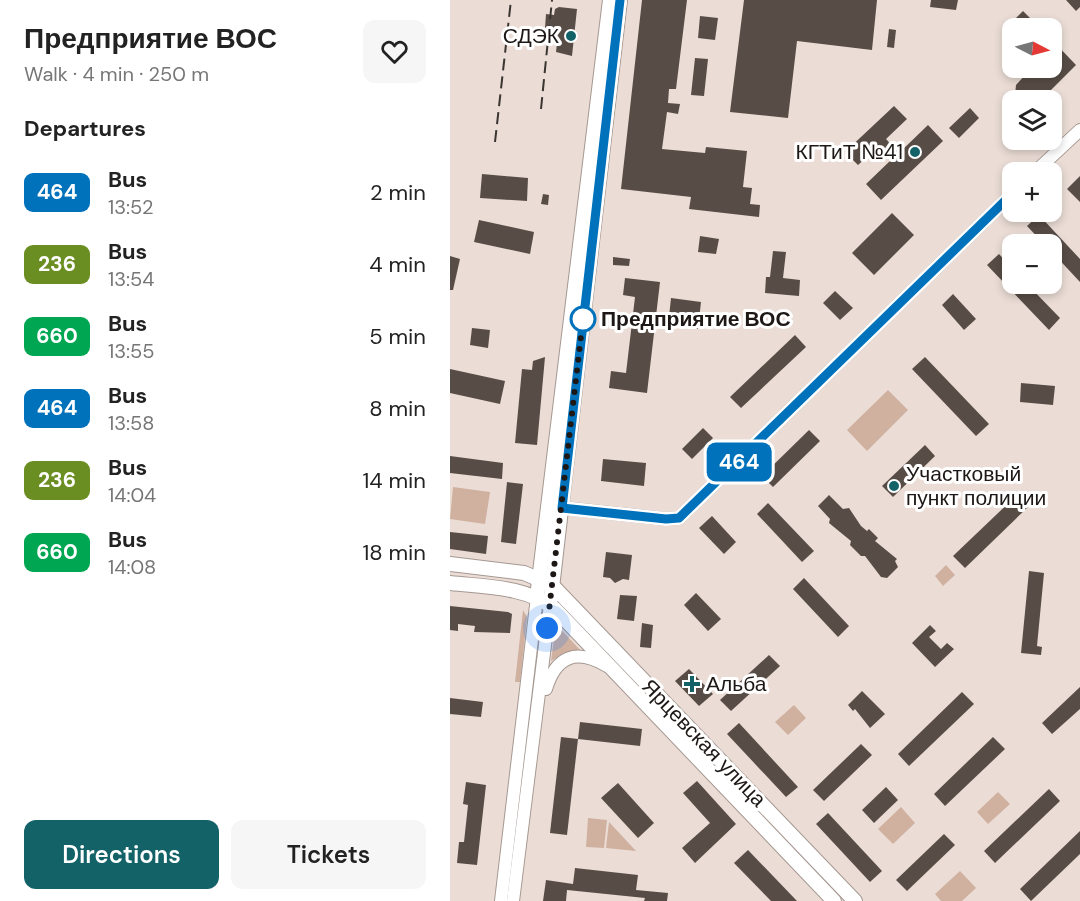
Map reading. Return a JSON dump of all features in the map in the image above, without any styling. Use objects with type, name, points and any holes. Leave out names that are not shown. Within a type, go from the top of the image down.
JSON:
[{"type":"main road","points":[[556,507],[610,0]]},
{"type":"main road","points":[[550,605],[546,581],[620,0]]},
{"type":"main road","points":[[450,564],[524,573],[546,581]]},
{"type":"main road","points":[[537,597],[546,581]]},
{"type":"main road","name":"Ярцевская улица","points":[[546,581],[855,901]]},
{"type":"main road","name":"Ярцевская улица","points":[[450,583],[522,592],[550,605],[834,901]]},
{"type":"street","points":[[1046,162],[1080,130]]},
{"type":"street","points":[[556,507],[666,519],[679,518],[1002,204]]},
{"type":"street","points":[[501,901],[537,597]]},
{"type":"street","points":[[513,901],[550,605]]},
{"type":"street","points":[[538,710],[551,673],[562,661],[575,657],[587,657],[610,667]]},
{"type":"shaded area","points":[[888,390],[908,410],[867,451],[847,430]]},
{"type":"shaded area","points":[[453,487],[490,492],[485,524],[450,519]]},
{"type":"shaded area","points":[[946,565],[955,575],[943,586],[935,576]]},
{"type":"shaded area","points":[[523,610],[527,617],[520,682],[515,682]]},
{"type":"shaded area","points":[[556,624],[581,651],[562,654],[551,661]]},
{"type":"shaded area","points":[[794,705],[806,718],[788,735],[775,722]]},
{"type":"shaded area","points":[[998,792],[1010,804],[988,824],[977,812]]},
{"type":"shaded area","points":[[901,807],[915,823],[893,844],[878,829]]},
{"type":"shaded area","points":[[588,818],[607,820],[604,848],[586,847]]},
{"type":"shaded area","points":[[609,822],[636,851],[606,848]]},
{"type":"shaded area","points":[[960,871],[976,888],[962,901],[941,901],[935,894]]},
{"type":"building","points":[[642,0],[687,0],[676,89],[669,89],[668,103],[680,104],[678,114],[667,112],[662,149],[705,153],[706,147],[747,151],[743,187],[752,188],[750,204],[760,205],[759,217],[689,209],[691,197],[621,189]]},
{"type":"building","points":[[744,0],[877,0],[872,50],[797,41],[788,118],[730,112]]},
{"type":"building","points":[[931,0],[958,0],[956,10],[930,7]]},
{"type":"building","points":[[1066,0],[1080,0],[1080,7],[1076,11]]},
{"type":"building","points":[[559,7],[577,9],[572,56],[556,52],[557,43],[553,43],[552,29],[545,28],[546,14],[554,15],[555,9]]},
{"type":"building","points":[[1023,11],[1030,18],[1016,18]]},
{"type":"building","points":[[700,16],[718,18],[715,40],[698,38]]},
{"type":"building","points":[[889,29],[896,30],[894,48],[887,47]]},
{"type":"building","points":[[1062,50],[1076,65],[1051,90],[1016,90],[1016,85],[1022,78],[1062,78]]},
{"type":"building","points":[[695,58],[708,59],[704,96],[691,95]]},
{"type":"building","name":"КГТиТ №41","points":[[894,106],[907,119],[886,139],[899,153],[928,125],[943,141],[881,200],[866,184],[891,160],[879,146],[858,165],[845,152]]},
{"type":"building","points":[[970,108],[979,118],[959,138],[949,128]]},
{"type":"building","points":[[482,174],[528,178],[527,201],[480,198]]},
{"type":"building","points":[[1080,176],[1080,202],[1067,189]]},
{"type":"building","points":[[543,194],[549,195],[548,205],[541,204]]},
{"type":"building","points":[[892,213],[914,235],[874,275],[852,253]]},
{"type":"building","points":[[479,220],[534,232],[530,254],[474,242]]},
{"type":"building","points":[[1031,222],[1046,222],[1057,234],[1035,234],[1027,226]]},
{"type":"building","points":[[700,236],[719,239],[716,254],[698,252]]},
{"type":"building","points":[[1062,240],[1080,259],[1080,282],[1062,263]]},
{"type":"building","points":[[773,251],[786,252],[783,278],[800,280],[799,296],[765,293],[766,277],[770,277]]},
{"type":"building","points":[[999,254],[1002,257],[1002,281],[987,265]]},
{"type":"building","points":[[450,256],[460,259],[453,290],[450,290]]},
{"type":"building","points":[[613,257],[630,259],[629,266],[613,265]]},
{"type":"building","points":[[625,278],[660,282],[647,393],[609,388],[611,371],[626,373],[635,297],[623,295]]},
{"type":"building","points":[[835,291],[853,308],[840,320],[823,303]]},
{"type":"building","points":[[953,294],[976,319],[964,330],[942,305]]},
{"type":"building","points":[[1015,294],[1037,294],[1060,318],[1049,330]]},
{"type":"building","points":[[671,298],[701,302],[698,329],[668,326]]},
{"type":"building","points":[[472,328],[490,330],[488,348],[470,345]]},
{"type":"building","points":[[795,335],[806,347],[741,408],[730,397]]},
{"type":"building","points":[[545,357],[537,445],[515,443],[522,369],[532,370],[533,361]]},
{"type":"building","points":[[925,357],[989,424],[976,436],[912,369]]},
{"type":"building","points":[[450,369],[505,381],[500,404],[450,393]]},
{"type":"building","points":[[1021,383],[1055,386],[1053,405],[1020,402]]},
{"type":"building","points":[[703,428],[713,438],[692,459],[682,449]]},
{"type":"building","points":[[809,430],[820,441],[773,487],[762,476]]},
{"type":"building","points":[[925,445],[935,456],[893,497],[882,486]]},
{"type":"building","points":[[450,456],[503,463],[502,479],[450,473]]},
{"type":"building","points":[[603,459],[646,463],[644,486],[601,481]]},
{"type":"building","points":[[507,482],[523,484],[516,544],[501,542]]},
{"type":"building","points":[[1018,494],[1029,506],[965,568],[953,556]]},
{"type":"building","points":[[829,495],[843,509],[849,508],[861,526],[867,531],[869,529],[878,538],[875,541],[897,559],[895,561],[898,567],[887,578],[881,577],[865,556],[861,556],[850,545],[851,541],[829,523],[830,519],[818,506]]},
{"type":"building","points":[[768,503],[814,551],[802,562],[757,514]]},
{"type":"building","points":[[712,516],[736,542],[724,554],[699,528]]},
{"type":"building","points":[[450,532],[488,536],[486,554],[450,549]]},
{"type":"building","points":[[606,552],[632,555],[629,580],[623,579],[615,583],[610,578],[603,577]]},
{"type":"building","points":[[1029,571],[1044,573],[1037,646],[1042,647],[1041,655],[1021,653]]},
{"type":"building","points":[[804,578],[849,626],[838,637],[793,589]]},
{"type":"building","points":[[696,593],[721,619],[708,631],[684,605]]},
{"type":"building","points":[[620,595],[637,596],[634,621],[617,619]]},
{"type":"building","points":[[450,606],[508,612],[512,614],[510,633],[474,632],[475,626],[458,624],[458,631],[450,630]]},
{"type":"building","points":[[642,623],[653,625],[651,648],[640,647]]},
{"type":"building","points":[[930,625],[936,631],[929,637],[941,649],[947,643],[954,649],[935,667],[912,643]]},
{"type":"building","points":[[769,655],[780,666],[731,711],[720,700]]},
{"type":"building","points":[[689,669],[713,694],[699,706],[675,681]]},
{"type":"building","points":[[1080,687],[1080,709],[1052,734],[1042,723]]},
{"type":"building","points":[[862,691],[885,714],[870,728],[855,709],[853,711],[848,705]]},
{"type":"building","points":[[962,692],[974,704],[909,766],[898,754]]},
{"type":"building","points":[[450,698],[483,702],[481,717],[450,714]]},
{"type":"building","points":[[580,722],[642,729],[640,746],[578,739]]},
{"type":"building","points":[[739,723],[798,787],[786,797],[727,734]]},
{"type":"building","points":[[561,737],[578,739],[567,835],[550,833]]},
{"type":"building","points":[[993,737],[1005,749],[945,806],[934,794]]},
{"type":"building","points":[[861,744],[872,755],[824,801],[813,790]]},
{"type":"building","points":[[697,781],[736,824],[695,863],[682,848],[710,823],[683,793]]},
{"type":"building","points":[[466,782],[486,785],[477,865],[457,863],[459,842],[464,842],[468,805],[463,804]]},
{"type":"building","points":[[618,783],[654,823],[638,838],[601,798]]},
{"type":"building","points":[[886,787],[898,800],[874,823],[862,810]]},
{"type":"building","points":[[1049,789],[1060,801],[995,863],[984,851]]},
{"type":"building","points":[[828,813],[882,871],[870,882],[816,824]]},
{"type":"building","points":[[1080,831],[1080,854],[1031,901],[1020,889]]},
{"type":"building","points":[[944,834],[955,845],[907,891],[896,880]]},
{"type":"building","points":[[748,850],[797,901],[771,901],[734,863]]},
{"type":"building","points":[[575,868],[638,875],[636,890],[668,893],[667,901],[644,901],[645,898],[567,890],[566,901],[543,901],[546,880],[573,884]]},
{"type":"railway","points":[[495,142],[511,0]]},
{"type":"railway","points":[[541,109],[552,0]]},
{"type":"bus line","name":"464","points":[[620,0],[562,508],[673,520],[679,518],[1002,204]]},
{"type":"place","name":"СДЭК","points":[[571,36]]},
{"type":"place","name":"КГТиТ №41","points":[[915,152]]},
{"type":"place","name":"Предприятие ВОС","points":[[583,319]]},
{"type":"place","name":"Участковый пункт полиции","points":[[894,486]]},
{"type":"place","name":"Альба","points":[[692,684]]},
{"type":"route","points":[[547,628],[583,319]]}]
